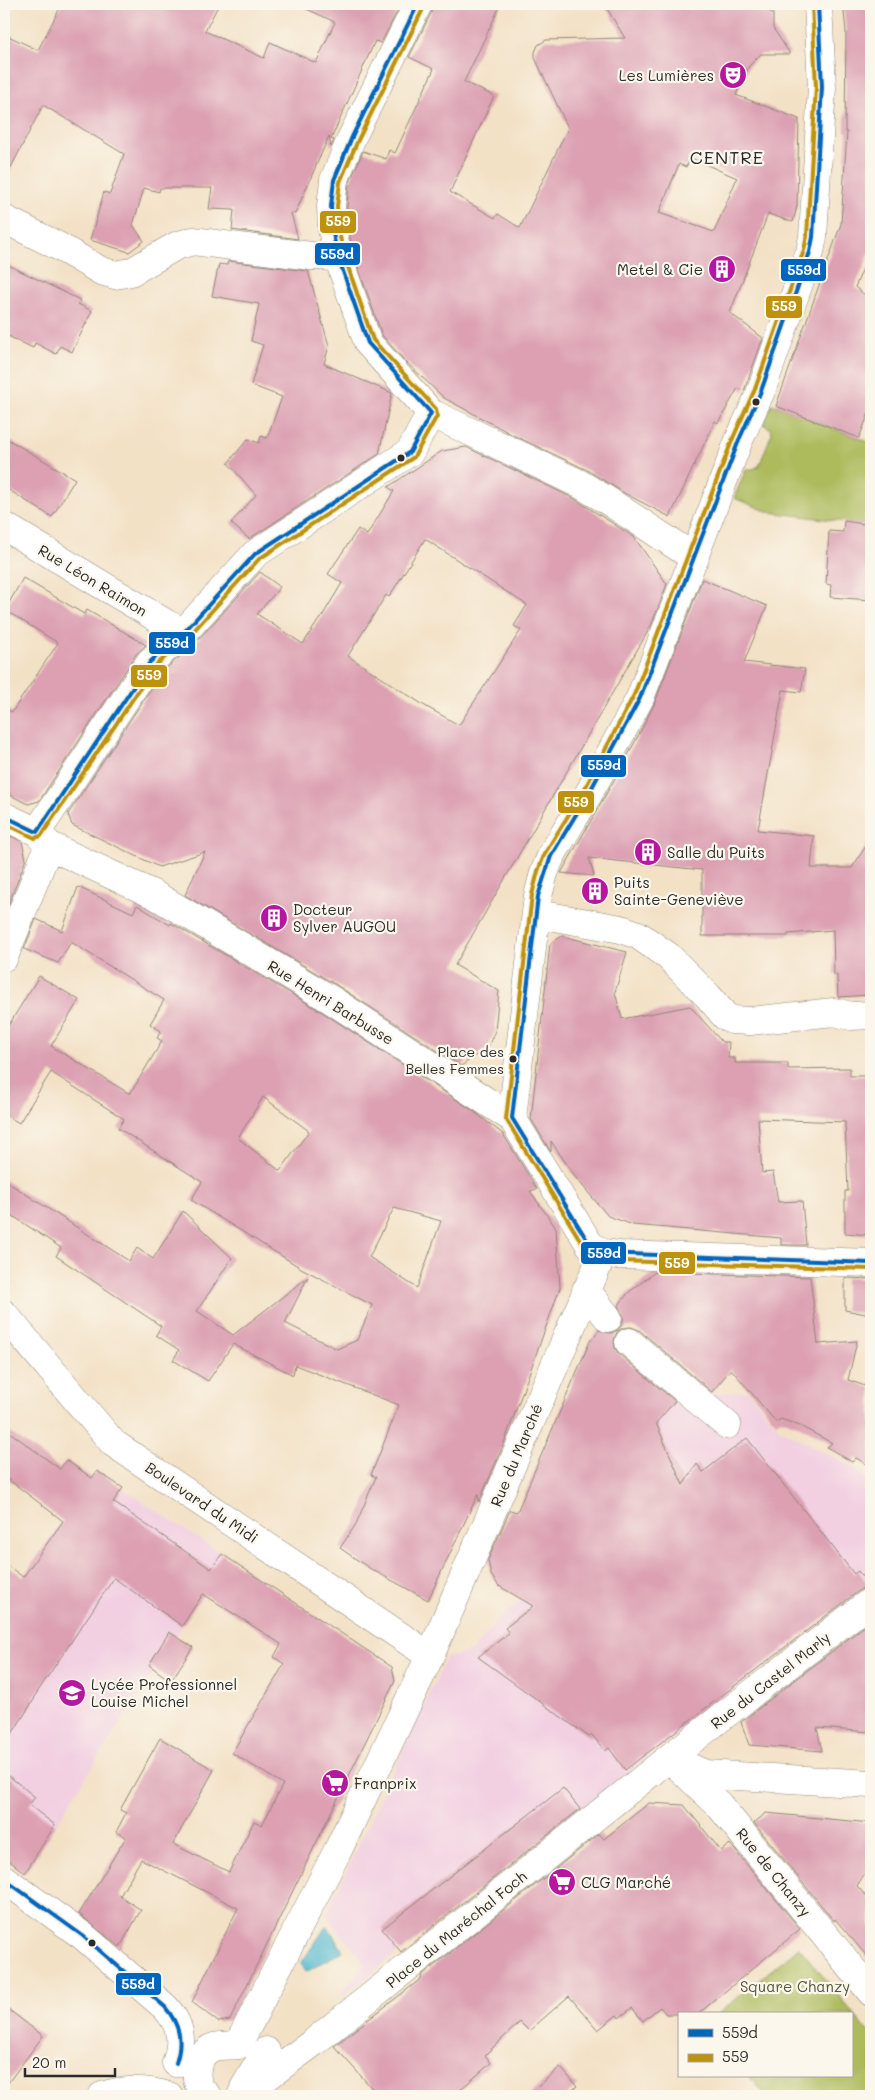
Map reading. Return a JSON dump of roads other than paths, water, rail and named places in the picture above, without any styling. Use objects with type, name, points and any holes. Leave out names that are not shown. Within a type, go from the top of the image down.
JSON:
[{"type":"street","points":[[418,4],[352,137],[334,180],[331,206],[332,229],[338,257],[368,343],[431,413],[580,484],[695,558]]},
{"type":"street","points":[[512,1118],[538,914],[538,896],[544,872],[551,856],[619,739],[640,698],[739,440],[761,390],[810,252],[822,88],[818,4]]},
{"type":"street","points":[[4,219],[60,247],[101,271],[116,275],[131,272],[176,246],[193,242],[311,256],[338,257]]},
{"type":"street","points":[[4,957],[43,838],[150,662],[184,632],[255,554],[410,452],[431,413]]},
{"type":"street","name":"Rue Léon Raimon","points":[[4,526],[167,624],[184,632]]},
{"type":"street","name":"Rue Henri Barbusse","points":[[4,816],[155,895],[330,999],[512,1118],[590,1245],[603,1253]]},
{"type":"street","points":[[538,914],[621,929],[638,935],[668,956],[708,996],[724,1016],[732,1020],[750,1021],[834,1012],[851,1016],[871,1015]]},
{"type":"street","points":[[603,1253],[654,1257],[871,1263]]},
{"type":"street","name":"Rue du Marché","points":[[430,1656],[603,1253]]},
{"type":"street","points":[[586,1290],[608,1318]]},
{"type":"street","name":"Boulevard du Midi","points":[[4,1314],[114,1443],[430,1656]]},
{"type":"street","points":[[629,1342],[728,1425]]},
{"type":"street","name":"Rue du Castel Marly","points":[[669,1758],[871,1601]]},
{"type":"street","points":[[102,2096],[127,2090],[159,2094],[186,2065],[201,2057],[212,2047],[238,2045],[339,1848],[430,1656]]},
{"type":"street","points":[[669,1758],[705,1774],[871,1784]]},
{"type":"street","name":"Rue de Chanzy","points":[[669,1758],[719,1805],[871,1992]]},
{"type":"street","name":"Place du Maréchal Foch","points":[[240,2096],[314,2042],[669,1758]]},
{"type":"street","points":[[4,1879],[83,1936],[165,2007],[175,2018],[179,2030],[180,2050],[186,2065],[203,2093],[208,2096]]},
{"type":"street","points":[[240,2096],[266,2051]]},
{"type":"water","points":[[327,1925],[343,1951],[306,1972],[301,1963]]},
{"type":"place","name":"Les Lumières","points":[[733,75]]},
{"type":"place","name":"Metel & Cie","points":[[722,269]]},
{"type":"place","name":"Salle du Puits","points":[[648,852]]},
{"type":"place","name":"Puits Sainte-Geneviève","points":[[595,891]]},
{"type":"place","name":"Docteur Sylver AUGOU","points":[[274,918]]},
{"type":"place","name":"Place des Belles Femmes","points":[[513,1059]]},
{"type":"place","name":"Lycée Professionnel Louise Michel","points":[[72,1693]]},
{"type":"place","name":"Franprix","points":[[335,1783]]},
{"type":"place","name":"CLG Marché","points":[[562,1882]]},
{"type":"district","name":"CENTRE","points":[[727,157]]},
{"type":"park label","name":"Square Chanzy","points":[[795,1986]]}]
